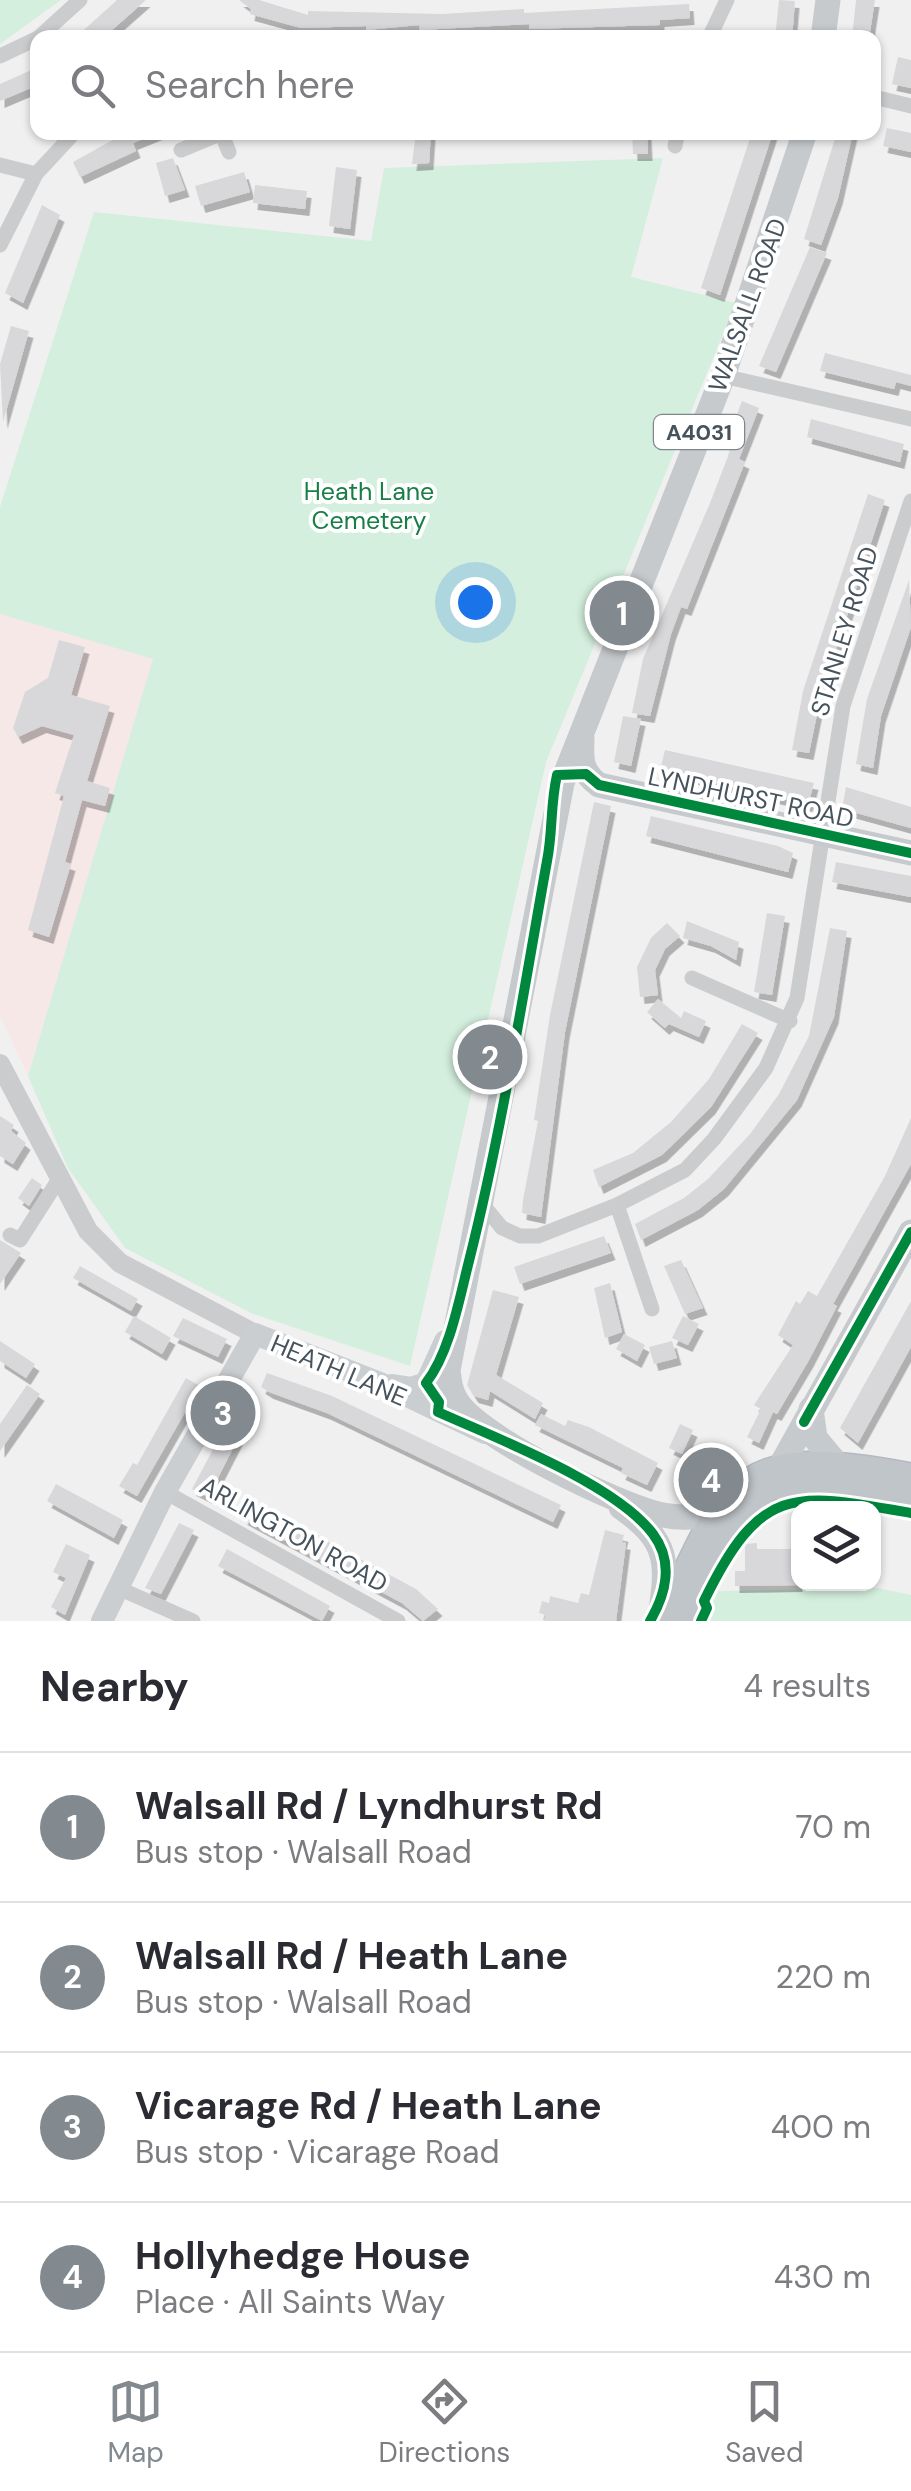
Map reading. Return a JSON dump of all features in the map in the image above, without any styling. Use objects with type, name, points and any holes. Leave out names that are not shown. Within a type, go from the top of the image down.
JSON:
[{"type":"highway","points":[[662,1621],[696,1544],[736,1490],[835,1462],[911,1476]]},
{"type":"highway","points":[[775,1476],[911,1499]]},
{"type":"highway","name":"A4031","points":[[686,1621],[710,1564],[746,1507],[775,1476]]},
{"type":"main road","points":[[824,30],[828,0]]},
{"type":"main road","name":"WALSALL ROAD","points":[[500,1440],[470,1416],[451,1389],[448,1370],[562,783],[723,376],[802,140]]},
{"type":"main road","points":[[582,729],[581,762],[586,774],[600,784]]},
{"type":"main road","name":"LYNDHURST ROAD","points":[[600,784],[911,853]]},
{"type":"main road","name":"A4031","points":[[553,830],[580,791],[600,784]]},
{"type":"main road","name":"A4031","points":[[775,1476],[911,1232]]},
{"type":"main road","points":[[380,1384],[411,1388],[426,1384],[434,1372],[459,1300]]},
{"type":"main road","points":[[102,1621],[165,1492],[255,1334]]},
{"type":"main road","name":"HEATH LANE","points":[[255,1334],[380,1384],[592,1486],[664,1516],[715,1514]]},
{"type":"main road","points":[[811,1409],[815,1438],[835,1462]]},
{"type":"main road","points":[[592,1486],[638,1519],[657,1540],[666,1579],[662,1621]]},
{"type":"main road","name":"A4031","points":[[715,1514],[746,1507]]},
{"type":"street","points":[[47,30],[80,0]]},
{"type":"street","points":[[712,30],[727,0]]},
{"type":"street","points":[[0,56],[30,42]]},
{"type":"street","points":[[881,99],[911,106]]},
{"type":"street","points":[[0,245],[36,174],[68,140]]},
{"type":"street","points":[[180,150],[205,140]]},
{"type":"street","points":[[224,140],[228,152]]},
{"type":"street","points":[[0,165],[36,174]]},
{"type":"street","points":[[723,376],[911,420]]},
{"type":"street","name":"STANLEY ROAD","points":[[483,1205],[502,1228],[520,1236],[538,1236],[617,1206],[685,1170],[714,1139],[766,1068],[790,1022],[843,706],[911,501]]},
{"type":"street","points":[[692,978],[790,1022]]},
{"type":"street","name":"HEATH LANE","points":[[0,1064],[88,1231],[120,1263],[255,1334]]},
{"type":"street","points":[[10,1235],[20,1240],[60,1179]]},
{"type":"street","points":[[617,1206],[652,1309]]},
{"type":"street","name":"ARLINGTON ROAD","points":[[165,1492],[398,1621]]},
{"type":"street","points":[[118,1588],[193,1621]]},
{"type":"shaded area","points":[[0,614],[154,659],[28,1076],[0,1016]]},
{"type":"green space","points":[[0,0],[61,0],[0,44]]},
{"type":"green space","name":"Heath Lane Cemetery","points":[[663,158],[631,277],[736,303],[546,762],[410,1366],[253,1314],[125,1248],[68,1168],[28,1076],[153,659],[0,614],[0,507],[94,212],[371,241],[384,168]]},
{"type":"green space","points":[[881,1589],[911,1595],[911,1621],[705,1621],[718,1591]]},
{"type":"building","points":[[117,0],[146,0],[112,30],[84,30]]},
{"type":"building","points":[[239,0],[259,0],[308,15],[308,11],[443,14],[524,9],[524,13],[689,4],[690,18],[660,20],[660,25],[529,29],[529,24],[420,30],[419,25],[366,30],[366,26],[301,28],[250,14],[251,9]]},
{"type":"building","points":[[779,0],[795,1],[793,30],[776,30]]},
{"type":"building","points":[[856,0],[875,0],[870,30],[853,30]]},
{"type":"building","points":[[898,57],[911,60],[911,88],[892,84]]},
{"type":"building","points":[[30,71],[30,88],[0,101],[0,84]]},
{"type":"building","points":[[887,128],[911,133],[911,152],[883,146]]},
{"type":"building","points":[[113,140],[140,140],[133,143],[136,151],[80,177],[73,162]]},
{"type":"building","points":[[415,140],[430,140],[429,163],[412,164]]},
{"type":"building","points":[[632,140],[647,140],[648,154],[633,154]]},
{"type":"building","points":[[749,140],[770,140],[720,295],[701,288]]},
{"type":"building","points":[[835,140],[851,140],[838,198],[821,245],[804,239]]},
{"type":"building","points":[[173,158],[185,190],[165,196],[156,163]]},
{"type":"building","points":[[336,167],[357,170],[350,229],[329,226]]},
{"type":"building","points":[[244,172],[250,192],[201,206],[195,186]]},
{"type":"building","points":[[255,185],[307,191],[305,209],[253,203]]},
{"type":"building","points":[[42,205],[60,215],[23,303],[5,293]]},
{"type":"building","points":[[810,247],[827,253],[776,372],[759,366]]},
{"type":"building","points":[[11,326],[29,331],[3,422],[0,364]]},
{"type":"building","points":[[825,353],[911,375],[911,386],[896,382],[894,389],[820,371]]},
{"type":"building","points":[[742,401],[759,408],[739,459],[745,462],[687,609],[681,607],[650,716],[632,713],[643,659],[730,451],[724,448]]},
{"type":"building","points":[[811,419],[904,444],[900,462],[807,437]]},
{"type":"building","points":[[868,494],[885,500],[821,695],[809,753],[792,750],[803,691]]},
{"type":"building","points":[[909,580],[911,627],[881,716],[873,768],[856,764],[867,699]]},
{"type":"building","points":[[59,640],[85,647],[71,695],[110,706],[87,781],[110,788],[105,806],[82,800],[65,862],[71,864],[49,937],[28,930],[64,796],[55,793],[74,735],[42,726],[18,737],[13,728],[25,692],[48,678]]},
{"type":"building","points":[[623,716],[641,719],[631,766],[614,762]]},
{"type":"building","points":[[665,750],[814,783],[808,805],[660,770]]},
{"type":"building","points":[[846,787],[911,807],[911,828],[842,809]]},
{"type":"building","points":[[594,802],[611,806],[565,1032],[541,1217],[522,1213],[523,1200],[538,1121],[534,1120],[550,1015]]},
{"type":"building","points":[[651,816],[778,846],[793,853],[788,872],[646,836]]},
{"type":"building","points":[[836,862],[911,876],[911,897],[832,882]]},
{"type":"building","points":[[767,913],[785,916],[772,995],[754,992]]},
{"type":"building","points":[[687,921],[739,942],[736,960],[711,946],[683,938]]},
{"type":"building","points":[[667,923],[680,936],[665,949],[655,970],[658,995],[640,997],[637,967],[651,938]]},
{"type":"building","points":[[830,928],[847,931],[834,1017],[797,1100],[724,1189],[698,1210],[641,1240],[635,1224],[684,1198],[708,1179],[750,1134],[779,1094],[809,1036]]},
{"type":"building","points":[[658,999],[681,1018],[684,1011],[706,1021],[699,1037],[669,1024],[665,1028],[647,1012]]},
{"type":"building","points":[[742,1024],[758,1033],[711,1107],[662,1155],[599,1187],[593,1170],[633,1153],[671,1122],[709,1079]]},
{"type":"building","points":[[0,1116],[14,1125],[11,1131],[26,1143],[13,1164],[0,1156]]},
{"type":"building","points":[[911,1118],[911,1164],[833,1304],[837,1306],[809,1360],[777,1414],[773,1412],[759,1443],[747,1437],[761,1409],[754,1405],[793,1345],[778,1335],[796,1301],[800,1304],[808,1291],[817,1296],[885,1176]]},
{"type":"building","points":[[32,1178],[42,1185],[29,1206],[18,1198]]},
{"type":"building","points":[[604,1236],[611,1253],[520,1284],[514,1267]]},
{"type":"building","points":[[0,1240],[21,1253],[0,1284]]},
{"type":"building","points":[[681,1260],[703,1308],[685,1314],[664,1266]]},
{"type":"building","points":[[80,1266],[138,1299],[131,1311],[73,1278]]},
{"type":"building","points":[[610,1283],[622,1332],[605,1338],[594,1288]]},
{"type":"building","points":[[493,1290],[519,1297],[496,1375],[543,1403],[535,1419],[490,1391],[488,1400],[474,1396],[467,1385]]},
{"type":"building","points":[[911,1301],[911,1347],[858,1443],[840,1428]]},
{"type":"building","points":[[134,1316],[171,1338],[162,1354],[125,1332]]},
{"type":"building","points":[[683,1316],[699,1324],[688,1345],[672,1338]]},
{"type":"building","points":[[183,1318],[227,1339],[218,1357],[173,1336]]},
{"type":"building","points":[[624,1334],[645,1345],[637,1361],[616,1349]]},
{"type":"building","points":[[0,1341],[35,1364],[26,1378],[0,1361]]},
{"type":"building","points":[[672,1341],[677,1358],[654,1364],[649,1347]]},
{"type":"building","points":[[267,1373],[332,1396],[561,1505],[553,1522],[327,1413],[269,1392],[261,1387]]},
{"type":"building","points":[[186,1378],[200,1386],[137,1496],[119,1486],[133,1463],[137,1465]]},
{"type":"building","points":[[27,1385],[40,1394],[0,1451],[0,1424]]},
{"type":"building","points":[[541,1414],[565,1426],[568,1420],[589,1427],[658,1463],[647,1485],[621,1473],[623,1468],[535,1425]]},
{"type":"building","points":[[229,1419],[244,1427],[208,1497],[192,1489]]},
{"type":"building","points":[[680,1424],[693,1430],[682,1454],[669,1448]]},
{"type":"building","points":[[714,1456],[731,1463],[716,1489],[680,1471],[686,1458],[708,1469]]},
{"type":"building","points":[[56,1484],[123,1520],[114,1538],[47,1501]]},
{"type":"building","points":[[252,1501],[416,1589],[438,1609],[423,1621],[402,1603],[243,1518]]},
{"type":"building","points":[[179,1523],[194,1530],[161,1594],[145,1588]]},
{"type":"building","points":[[605,1530],[624,1535],[622,1542],[626,1543],[616,1621],[544,1621],[546,1615],[539,1613],[542,1601],[549,1603],[550,1596],[578,1603],[581,1593],[589,1595]]},
{"type":"building","points":[[757,1543],[757,1549],[791,1549],[791,1585],[735,1586],[735,1571],[745,1571],[745,1544]]},
{"type":"building","points":[[66,1544],[90,1555],[65,1615],[51,1607],[66,1578],[53,1572]]},
{"type":"building","points":[[227,1549],[330,1606],[322,1621],[218,1566]]},
{"type":"cycle path","points":[[650,1621],[665,1578],[664,1556],[653,1534],[636,1515],[584,1480],[438,1412],[439,1402],[426,1383],[453,1325],[492,1162],[549,850],[557,775],[586,774],[599,785],[911,853]]},
{"type":"cycle path","points":[[804,1422],[911,1232]]},
{"type":"cycle path","points":[[701,1621],[707,1608],[704,1601],[724,1563],[763,1516],[785,1505],[809,1501],[837,1501],[911,1513]]},
{"type":"place","name":"Walsall Rd / Lyndhurst Rd","points":[[622,613]]},
{"type":"place","name":"Walsall Rd / Heath Lane","points":[[490,1057]]},
{"type":"place","name":"Vicarage Rd / Heath Lane","points":[[223,1413]]},
{"type":"place","name":"Hollyhedge House","points":[[711,1480]]}]
